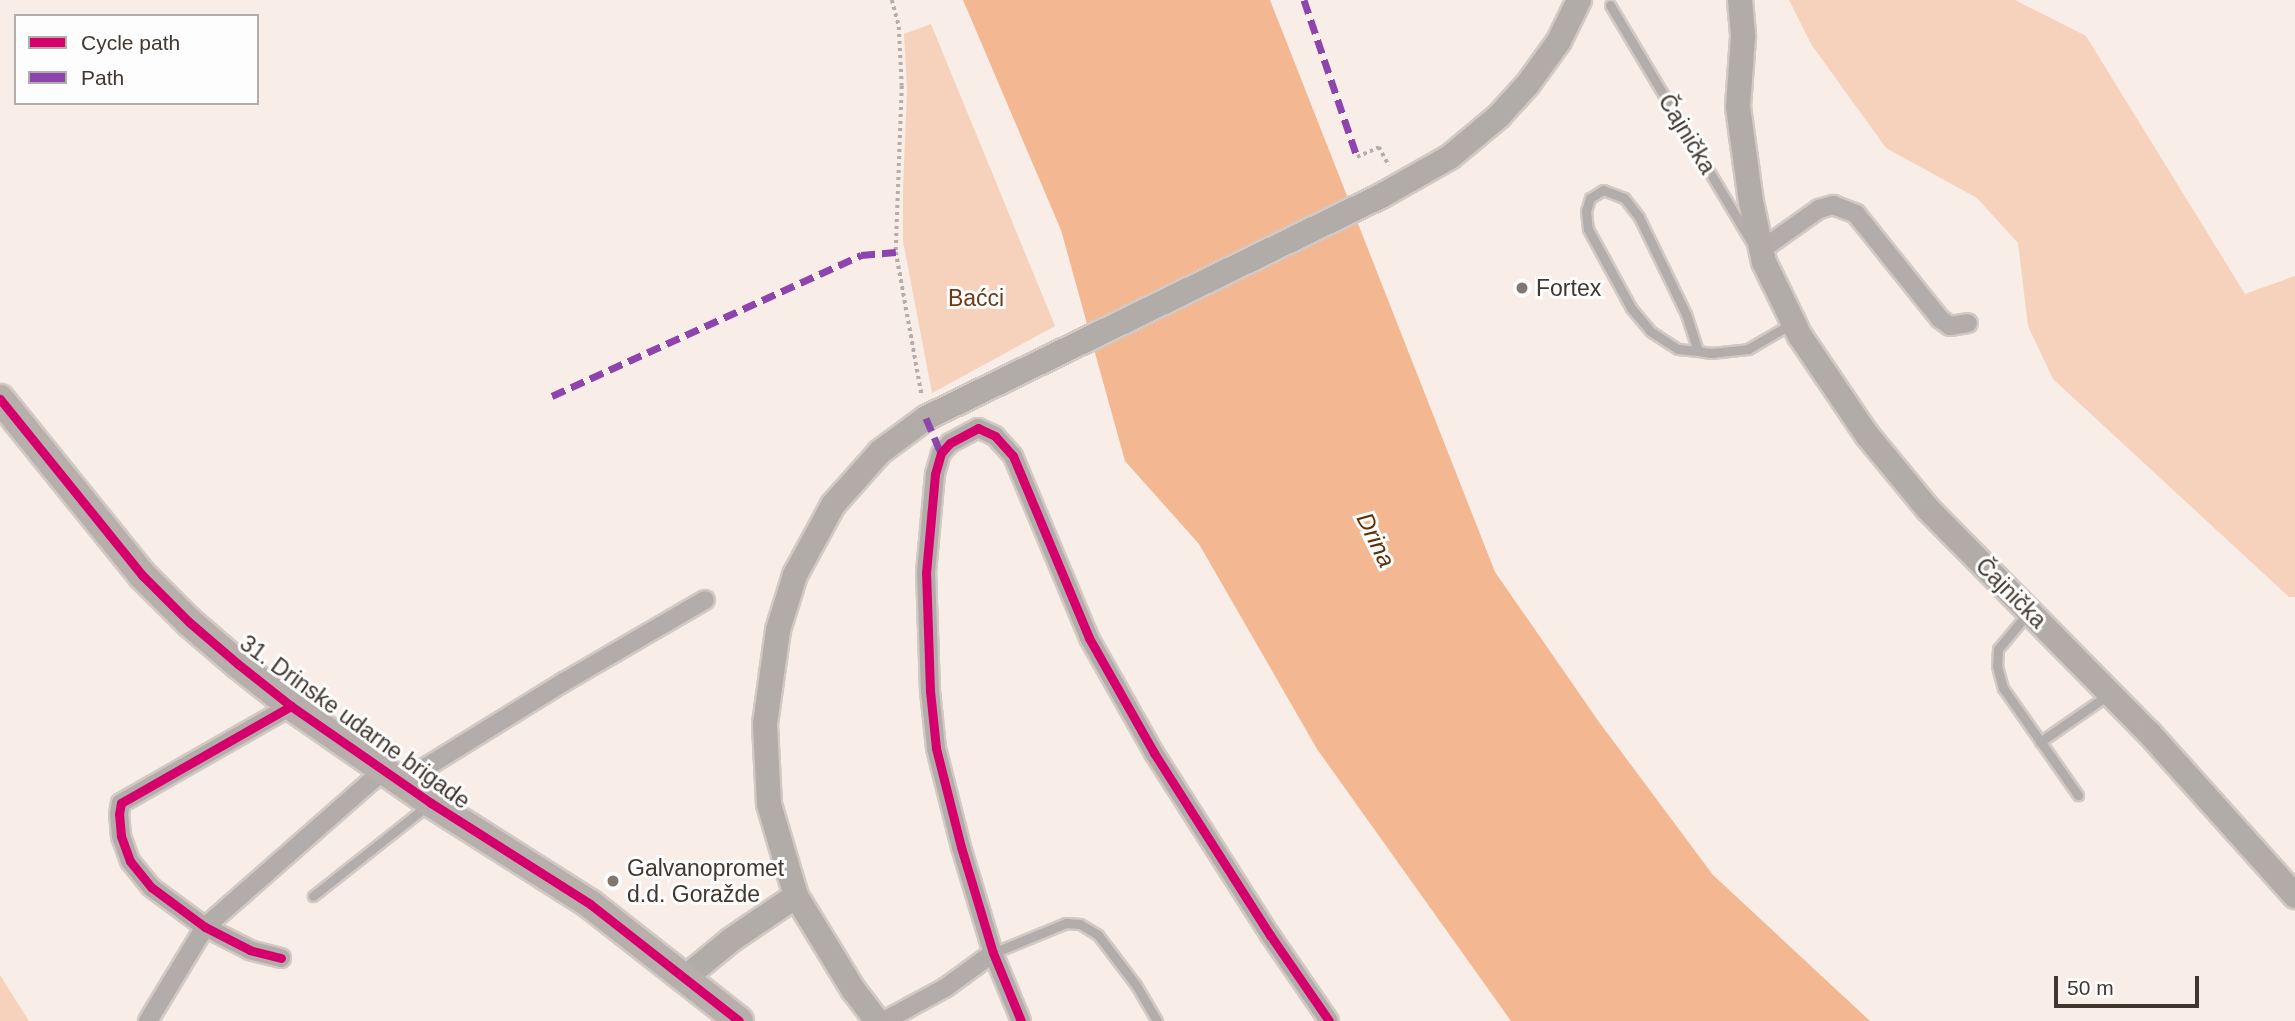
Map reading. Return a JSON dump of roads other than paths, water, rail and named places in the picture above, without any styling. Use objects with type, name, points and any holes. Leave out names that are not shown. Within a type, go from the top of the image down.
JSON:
[{"type":"main road","points":[[877,1021],[854,991],[796,896],[774,831],[769,804],[766,758],[768,691],[782,617],[803,559],[833,505],[880,452],[926,418],[1390,191],[1450,157],[1499,116],[1528,84],[1559,41],[1580,0]]},
{"type":"main road","name":"Čajnička","points":[[1740,0],[1743,37],[1738,107],[1741,145],[1763,256],[1793,323],[1867,435],[1928,509],[2110,693],[2295,896]]},
{"type":"main road","name":"31. Drinske udarne brigade","points":[[0,399],[142,575],[189,622],[291,706],[431,803],[590,904],[739,1021]]},
{"type":"main road","points":[[686,977],[731,940],[796,896]]},
{"type":"street","points":[[1763,256],[1819,209],[1833,205],[1856,214],[1940,319],[1950,326],[1968,323]]},
{"type":"street","points":[[1021,1021],[993,953],[936,748],[926,573],[935,474],[941,453],[963,434],[978,428],[995,436],[1013,456],[1089,638],[1169,776],[1270,935],[1329,1021]]},
{"type":"street","points":[[148,1021],[205,927],[393,776],[564,682],[705,600]]},
{"type":"street","points":[[281,958],[250,950],[205,927],[151,887],[130,861],[121,836],[121,803],[291,706]]},
{"type":"street","points":[[884,1021],[945,988],[993,953]]},
{"type":"lane","name":"Čajnička","points":[[1610,5],[1763,256]]},
{"type":"lane","points":[[1698,351],[1686,314],[1639,217],[1624,198],[1614,192],[1603,190],[1590,198],[1586,211],[1588,229],[1631,308],[1650,331],[1678,349],[1698,351],[1748,349],[1793,323]]},
{"type":"lane","points":[[2029,612],[1998,649],[1997,666],[2003,688],[2078,796]]},
{"type":"lane","points":[[2040,742],[2110,693]]},
{"type":"lane","points":[[313,896],[431,803]]},
{"type":"lane","points":[[993,953],[1066,923],[1080,924],[1098,935],[1136,985],[1157,1021]]},
{"type":"water","name":"Drina","points":[[963,0],[1270,0],[1495,572],[1599,722],[1713,875],[1870,1021],[1511,1021],[1317,749],[1199,544],[1125,461],[1061,230]]},
{"type":"place","name":"Fortex","points":[[1522,288]]},
{"type":"place","name":"Galvanopromet d.d. Goražde","points":[[613,881]]},
{"type":"park label","name":"Baćci","points":[[976,298]]}]
